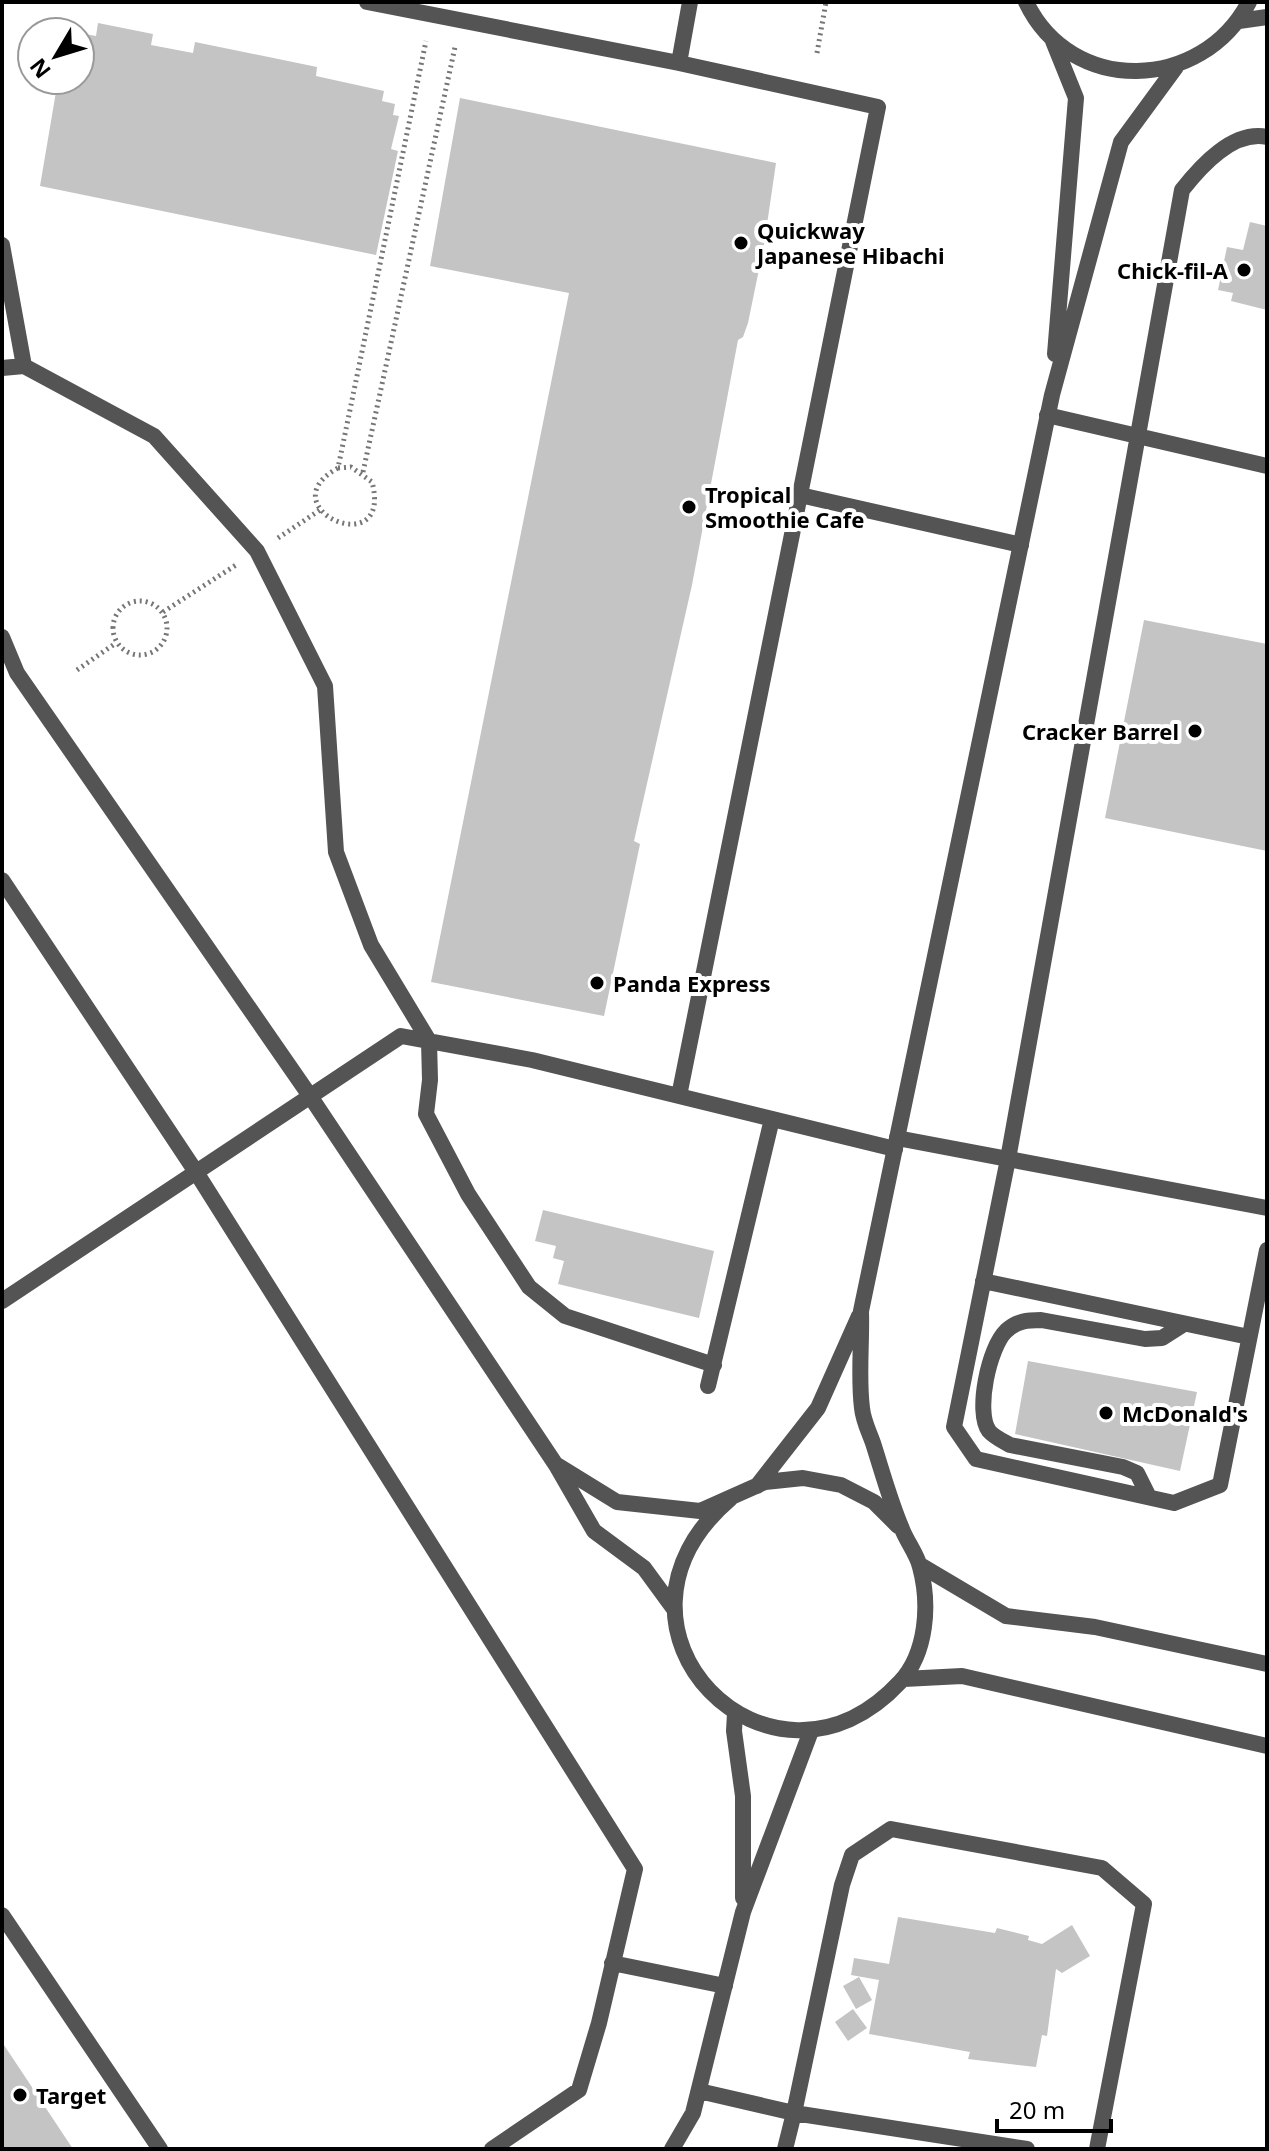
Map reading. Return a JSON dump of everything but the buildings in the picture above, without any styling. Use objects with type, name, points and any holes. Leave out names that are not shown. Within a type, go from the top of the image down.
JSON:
[{"type":"street","points":[[367,2],[679,63],[878,107],[679,1096]]},
{"type":"street","points":[[679,63],[690,2]]},
{"type":"street","points":[[1017,2],[1053,41],[1090,63],[1133,73],[1176,67],[1211,49],[1239,21],[1249,2]]},
{"type":"street","points":[[1026,2],[1033,18]]},
{"type":"street","points":[[1239,21],[1267,17]]},
{"type":"street","points":[[1052,395],[1076,98],[1053,41]]},
{"type":"street","points":[[757,1486],[818,1408],[861,1311],[1052,395],[1121,142],[1176,67]]},
{"type":"street","points":[[1267,137],[1255,135],[1227,147],[1199,169],[1182,190],[1008,1159],[954,1427],[976,1459],[1174,1503],[1220,1485],[1267,1250]]},
{"type":"street","points":[[2,245],[24,366]]},
{"type":"street","points":[[2,368],[24,366],[154,436],[257,551],[325,686],[336,852],[371,945],[429,1041],[430,1080],[426,1114],[468,1194],[529,1287],[565,1316],[714,1365]]},
{"type":"street","points":[[1047,415],[1267,466]]},
{"type":"street","points":[[800,495],[1021,545]]},
{"type":"street","points":[[2,637],[17,673],[310,1096],[556,1465],[594,1531],[644,1568],[674,1609]]},
{"type":"street","points":[[2,880],[196,1172],[635,1869],[579,2090],[492,2149]]},
{"type":"street","points":[[2,1301],[401,1036],[532,1060],[772,1119],[896,1144],[1008,1159],[1267,1208]]},
{"type":"street","points":[[708,1386],[772,1119]]},
{"type":"street","points":[[983,1281],[1249,1337]]},
{"type":"street","points":[[730,1499],[706,1520],[688,1546],[677,1576],[674,1609],[682,1650],[704,1686],[735,1713],[772,1728],[811,1731],[846,1723],[878,1705],[904,1679],[921,1643],[927,1604],[920,1565],[902,1529],[862,1410],[861,1311]]},
{"type":"street","points":[[1149,1497],[1137,1473],[1123,1467],[1010,1445],[997,1438],[984,1418],[987,1376],[1000,1338],[1008,1329],[1026,1320],[1145,1339],[1162,1338],[1184,1324]]},
{"type":"street","points":[[556,1465],[617,1502],[700,1511],[757,1486],[803,1478],[841,1485],[874,1502],[902,1529]]},
{"type":"street","points":[[920,1565],[1006,1616],[1095,1627],[1267,1664]]},
{"type":"street","points":[[904,1679],[962,1676],[1267,1746]]},
{"type":"street","points":[[735,1713],[734,1731],[743,1796],[743,1912]]},
{"type":"street","points":[[672,2149],[693,2113],[743,1912],[811,1731]]},
{"type":"street","points":[[785,2149],[842,1885],[852,1855],[891,1829],[1102,1868],[1144,1904],[1097,2149]]},
{"type":"street","points":[[2,1915],[160,2149]]},
{"type":"street","points":[[612,1963],[725,1986]]},
{"type":"street","points":[[699,2091],[794,2113],[1027,2149]]},
{"type":"path","points":[[817,53],[826,2]]},
{"type":"path","points":[[338,468],[431,14]]},
{"type":"path","points":[[363,472],[461,21]]},
{"type":"path","points":[[338,468],[363,472],[372,482],[373,507],[366,518],[355,524],[341,525],[320,510],[317,498],[319,485],[327,474],[338,468]]},
{"type":"path","points":[[142,600],[154,603],[163,612],[166,636],[150,654],[125,652],[116,643],[113,619],[119,609],[142,600]]},
{"type":"path","points":[[77,670],[116,643]]},
{"type":"place","name":"Quickway Japanese Hibachi","points":[[741,243]]},
{"type":"place","name":"Chick-fil-A","points":[[1244,270]]},
{"type":"place","name":"Tropical Smoothie Cafe","points":[[689,507]]},
{"type":"place","name":"Cracker Barrel","points":[[1195,731]]},
{"type":"place","name":"Panda Express","points":[[597,983]]},
{"type":"place","name":"McDonald's","points":[[1106,1413]]},
{"type":"place","name":"Target","points":[[20,2095]]}]
